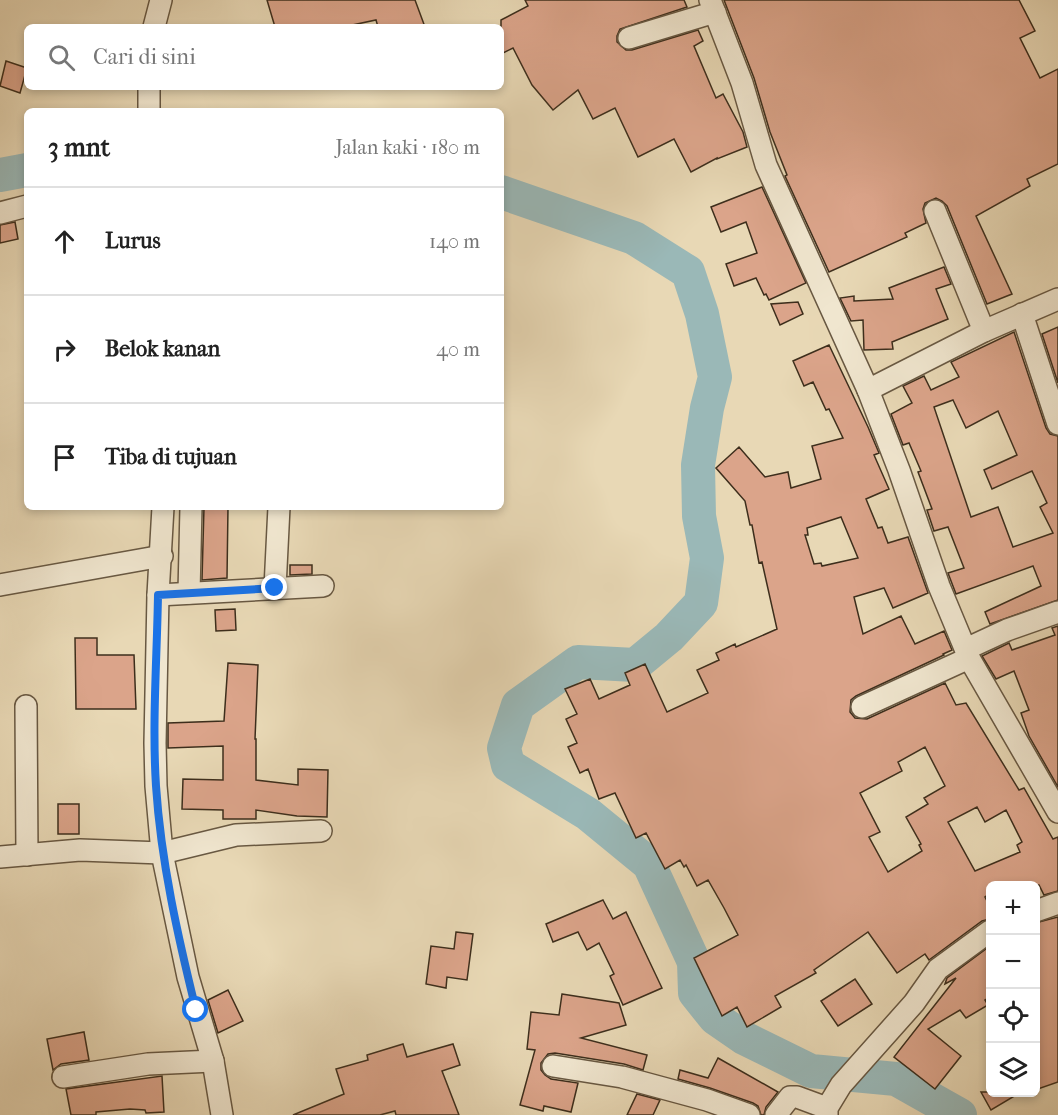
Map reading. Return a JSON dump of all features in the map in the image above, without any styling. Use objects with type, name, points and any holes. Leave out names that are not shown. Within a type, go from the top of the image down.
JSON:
[{"type":"street","points":[[155,24],[161,0]]},
{"type":"street","points":[[628,38],[713,6],[742,83],[766,165],[868,390],[899,470],[939,586],[967,653],[1058,812]]},
{"type":"street","points":[[0,213],[24,207]]},
{"type":"street","points":[[935,211],[984,331]]},
{"type":"street","points":[[868,390],[984,331],[1058,299]]},
{"type":"street","points":[[1022,314],[1058,424]]},
{"type":"street","points":[[163,510],[158,595],[155,743],[162,853],[188,977],[213,1060],[222,1115]]},
{"type":"street","points":[[189,593],[191,510]]},
{"type":"street","points":[[275,588],[279,510]]},
{"type":"street","points":[[0,585],[162,556]]},
{"type":"street","points":[[158,595],[323,586]]},
{"type":"street","points":[[861,707],[1007,630],[1058,612]]},
{"type":"street","points":[[26,706],[27,855]]},
{"type":"street","points":[[0,857],[80,850],[162,853],[236,835],[321,831]]},
{"type":"street","points":[[1040,909],[1058,903]]},
{"type":"street","points":[[776,1115],[790,1097],[797,1097],[827,1112],[842,1084],[914,1004],[938,969],[986,934]]},
{"type":"street","points":[[63,1077],[148,1064],[213,1060]]},
{"type":"street","points":[[553,1066],[622,1077],[707,1100],[749,1115]]},
{"type":"building","points":[[267,0],[415,0],[424,24],[377,24],[376,20],[357,24],[274,24]]},
{"type":"building","points":[[525,0],[684,0],[687,7],[620,29],[617,42],[626,50],[632,50],[698,30],[703,41],[694,46],[716,98],[723,94],[743,132],[747,147],[717,158],[691,172],[674,139],[638,157],[615,108],[593,119],[578,90],[553,110],[532,85],[513,48],[504,52],[504,24],[501,24],[501,20],[528,6]]},
{"type":"building","points":[[724,0],[1019,0],[1035,31],[1020,38],[1040,78],[1058,69],[1058,164],[1027,179],[1030,186],[976,216],[1012,294],[987,304],[947,206],[936,198],[925,203],[923,209],[926,223],[905,233],[907,237],[829,272],[785,176],[787,175],[770,132],[754,78]]},
{"type":"building","points":[[6,61],[24,67],[20,93],[0,86]]},
{"type":"building","points":[[762,187],[806,283],[769,300],[756,278],[734,286],[726,264],[757,253],[746,222],[721,232],[711,207]]},
{"type":"building","points":[[15,222],[18,239],[0,243],[0,225]]},
{"type":"building","points":[[944,267],[951,284],[936,289],[948,319],[892,342],[893,349],[864,350],[863,320],[851,321],[840,298],[854,296],[854,301],[893,299],[889,288]]},
{"type":"building","points":[[798,302],[803,314],[780,325],[771,304]]},
{"type":"building","points":[[1058,327],[1058,383],[1042,334]]},
{"type":"building","points":[[1014,332],[1046,428],[1050,434],[1058,436],[1058,600],[990,624],[985,612],[1041,586],[1033,566],[956,594],[948,573],[964,568],[948,527],[934,531],[927,510],[932,509],[918,472],[921,471],[909,443],[903,445],[891,414],[912,403],[903,386],[924,376],[931,390],[959,377],[951,362]],"holes":[[[953,400],[966,428],[998,411],[1017,455],[984,470],[992,489],[1032,471],[1047,503],[1040,507],[1053,533],[1013,547],[998,507],[971,517],[934,407]]]},
{"type":"building","points":[[829,345],[879,453],[874,455],[889,489],[866,499],[878,528],[882,527],[888,543],[908,537],[928,593],[893,608],[884,588],[854,597],[863,634],[901,616],[915,644],[944,631],[952,650],[856,696],[851,700],[850,712],[855,718],[867,719],[945,683],[956,705],[966,703],[1019,790],[1024,788],[1053,839],[1058,837],[1058,891],[1044,895],[1040,881],[986,881],[986,920],[929,960],[925,954],[897,973],[868,932],[814,970],[816,973],[775,996],[781,1007],[747,1027],[737,1007],[722,1016],[694,958],[738,935],[724,908],[708,880],[697,886],[686,865],[684,867],[680,860],[665,869],[646,833],[636,838],[615,793],[599,799],[588,769],[580,773],[568,747],[577,743],[566,719],[577,714],[565,689],[590,679],[599,699],[630,685],[625,673],[645,664],[667,712],[708,693],[697,670],[719,660],[716,653],[777,629],[745,501],[716,468],[739,447],[765,477],[788,472],[791,488],[821,479],[812,446],[843,438],[813,382],[804,386],[793,361]],"holes":[[[841,517],[858,558],[822,566],[821,563],[814,564],[805,535],[808,535],[807,528]],[[925,747],[945,786],[924,798],[928,804],[906,817],[921,844],[919,845],[922,851],[888,872],[869,837],[880,832],[860,793],[902,771],[898,762]],[[977,807],[985,822],[1006,810],[1022,842],[1017,845],[1020,852],[975,871],[948,822]]]},
{"type":"building","points":[[204,510],[228,510],[227,578],[202,580]]},
{"type":"building","points":[[290,565],[312,565],[312,574],[290,575]]},
{"type":"building","points":[[235,609],[236,630],[216,631],[215,610]]},
{"type":"building","points":[[1058,626],[1058,787],[1029,736],[1021,713],[1029,710],[1014,671],[996,679],[982,656],[1009,643],[1012,650],[1055,635],[1052,628]]},
{"type":"building","points":[[75,638],[97,638],[97,655],[134,655],[136,709],[76,709]]},
{"type":"building","points":[[228,663],[258,665],[256,780],[298,785],[298,769],[328,770],[327,817],[297,816],[256,810],[256,819],[223,819],[223,810],[182,809],[183,779],[223,780],[223,746],[168,748],[168,723],[224,721]]},
{"type":"building","points":[[58,804],[79,804],[79,834],[58,834]]},
{"type":"building","points":[[603,900],[613,919],[626,912],[662,988],[623,1005],[610,976],[614,974],[599,943],[587,950],[578,932],[553,942],[546,924]]},
{"type":"building","points":[[1058,917],[1058,1082],[1040,1088],[1040,935],[1040,922]]},
{"type":"building","points":[[456,932],[473,934],[467,980],[447,977],[446,988],[426,984],[431,946],[454,949]]},
{"type":"building","points":[[986,949],[986,1006],[966,1018],[960,1010],[928,1029],[961,1056],[935,1089],[894,1057],[956,978],[945,984],[947,978]]},
{"type":"building","points":[[855,979],[872,1004],[838,1026],[821,1001]]},
{"type":"building","points":[[228,990],[243,1021],[218,1033],[208,1000]]},
{"type":"building","points":[[562,994],[619,1003],[626,1025],[581,1038],[647,1055],[643,1070],[624,1064],[555,1053],[548,1054],[541,1063],[541,1070],[545,1075],[551,1079],[578,1083],[571,1112],[544,1106],[543,1111],[520,1105],[535,1050],[527,1049],[531,1012],[559,1015]]},
{"type":"building","points":[[84,1032],[89,1060],[61,1064],[53,1070],[47,1039]]},
{"type":"building","points":[[403,1044],[407,1057],[453,1044],[460,1065],[442,1071],[459,1115],[396,1115],[395,1111],[380,1115],[293,1115],[344,1094],[336,1069],[368,1060],[367,1055]]},
{"type":"building","points":[[718,1058],[778,1092],[766,1107],[764,1115],[761,1115],[758,1106],[753,1103],[678,1079],[680,1070],[708,1078]]},
{"type":"building","points":[[162,1076],[164,1112],[146,1113],[145,1110],[130,1109],[96,1112],[96,1115],[71,1115],[66,1089]]},
{"type":"building","points":[[981,1092],[986,1092],[986,1097],[1013,1097],[991,1110]]},
{"type":"building","points":[[637,1094],[660,1100],[653,1115],[627,1115]]},
{"type":"waterway","points":[[0,175],[24,171]]},
{"type":"waterway","points":[[504,193],[634,238],[688,272],[702,314],[715,377],[707,408],[698,465],[699,516],[707,558],[701,603],[669,637],[635,665],[578,662],[518,705],[504,748],[508,765],[588,814],[649,864],[694,962],[695,993],[715,1018],[744,1038],[811,1071],[896,1079],[960,1115]]},
{"type":"route","points":[[196,1010],[162,853],[155,743],[158,595],[275,588]]}]
